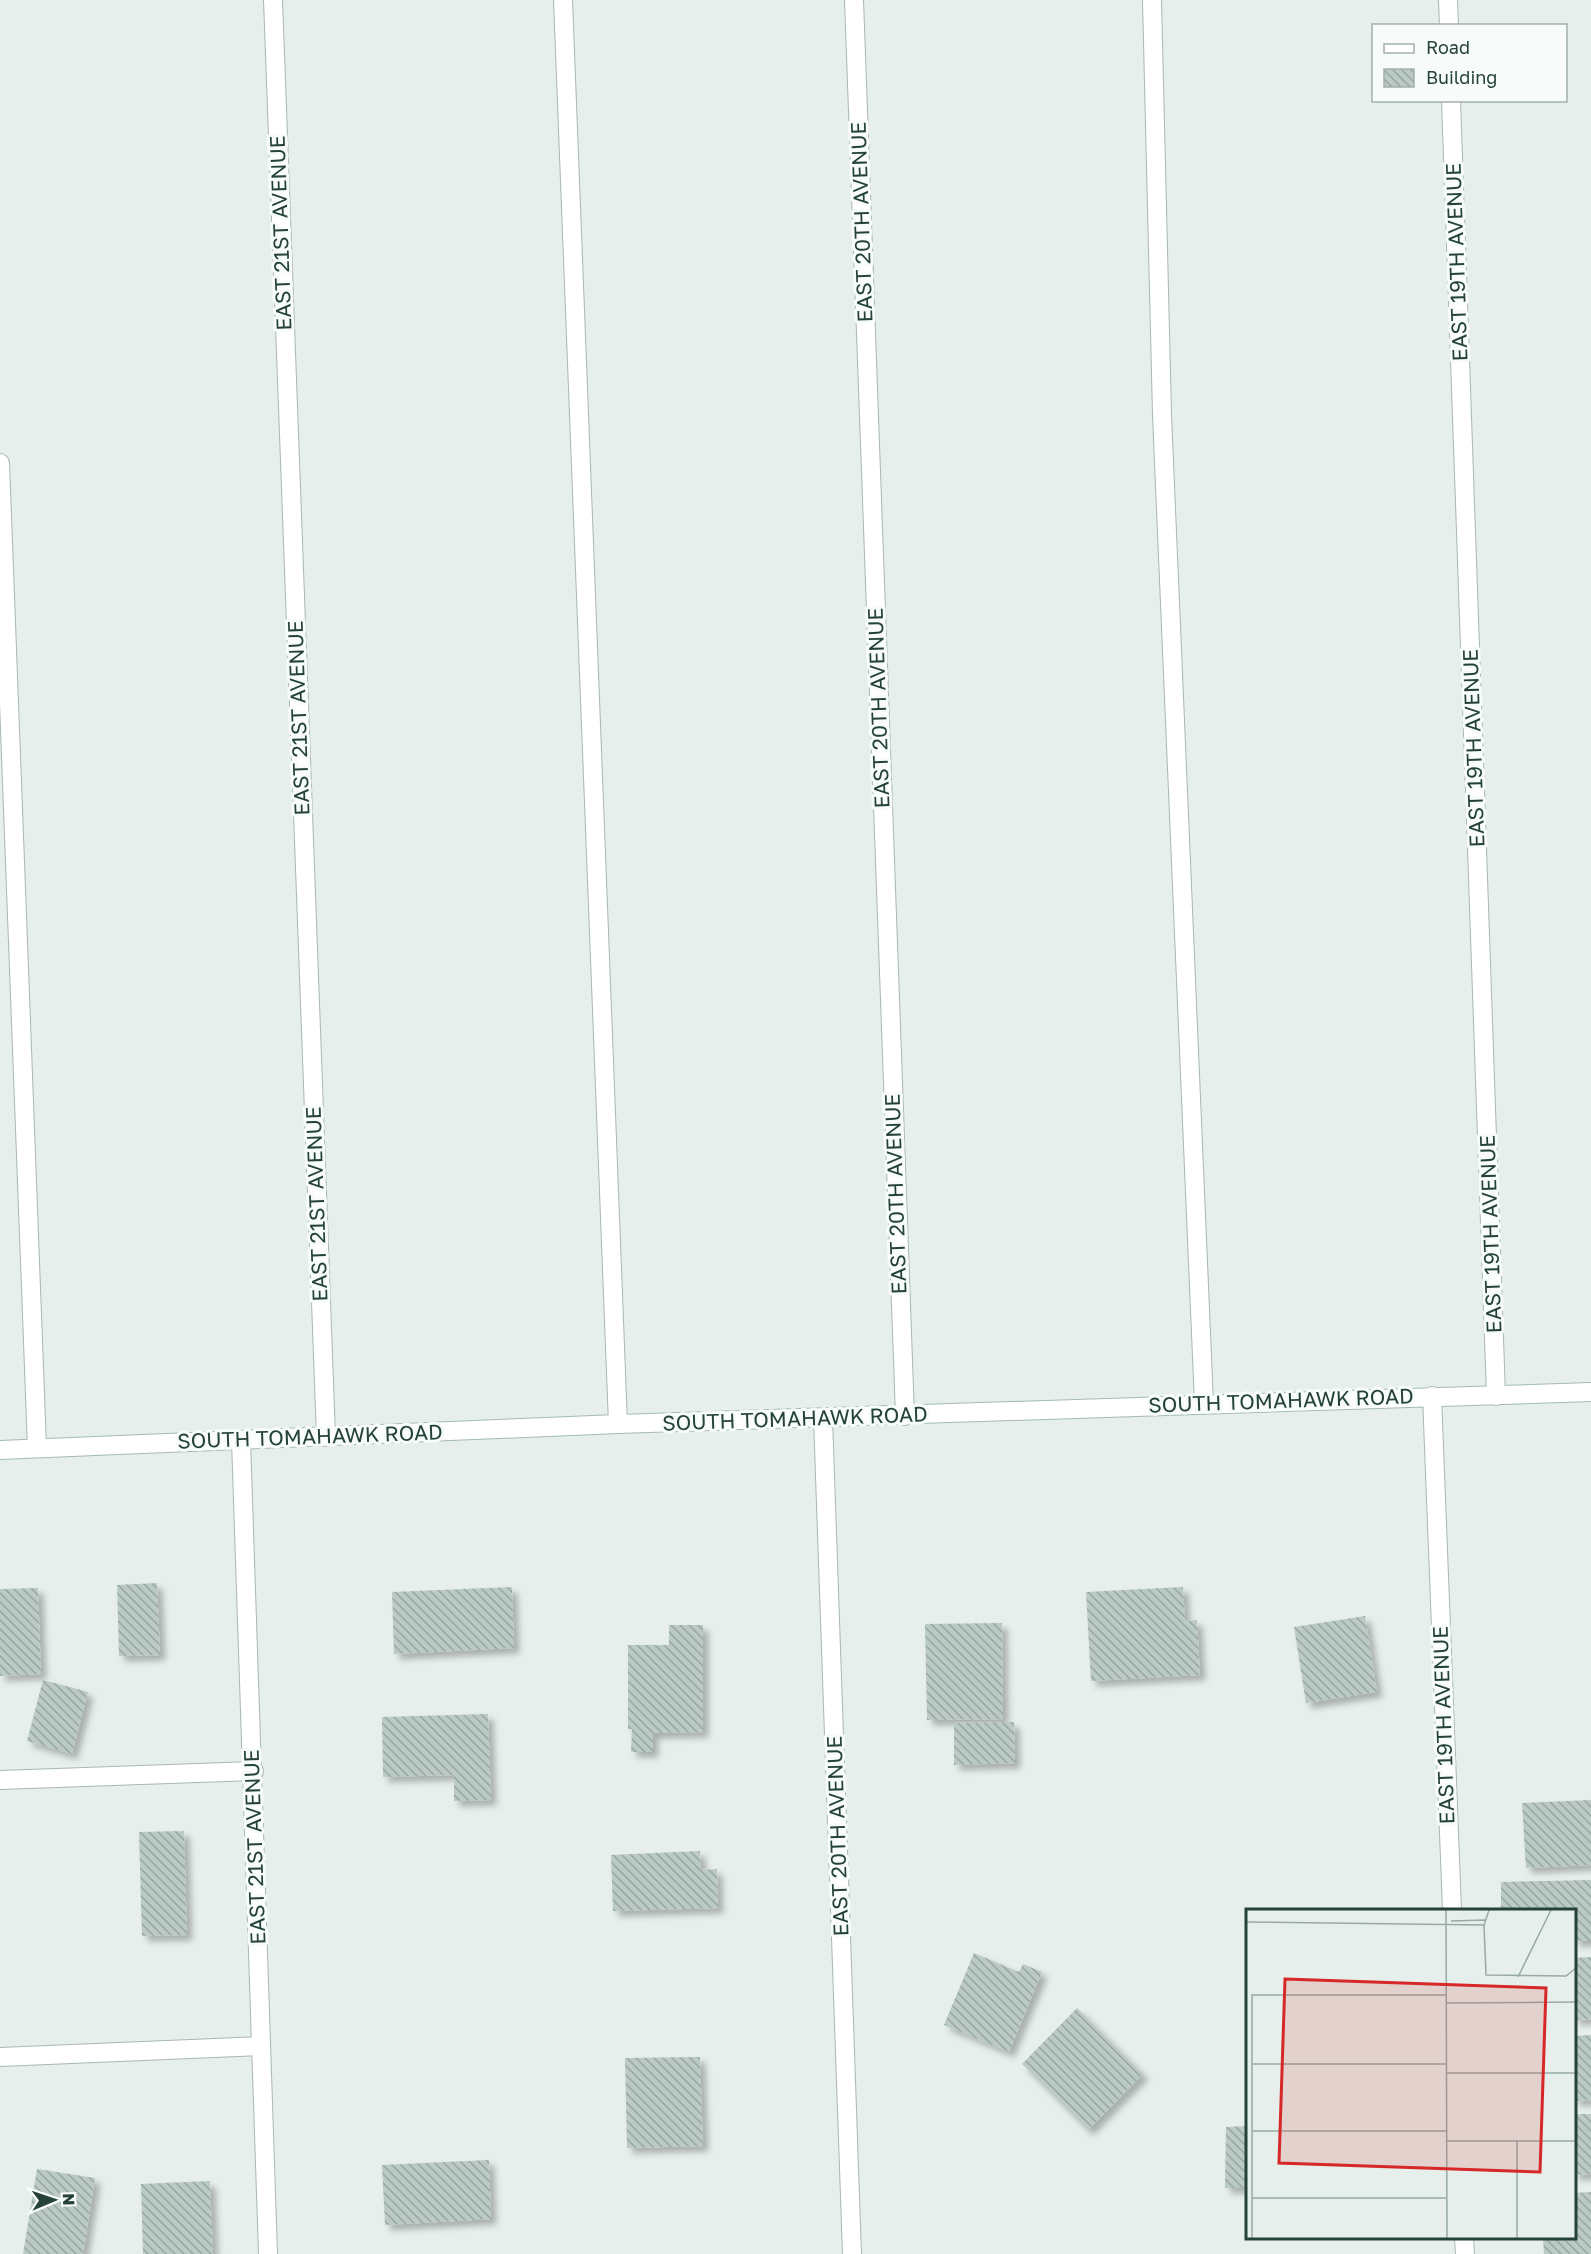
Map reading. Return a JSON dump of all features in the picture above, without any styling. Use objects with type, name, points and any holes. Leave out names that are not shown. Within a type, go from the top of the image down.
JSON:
[{"type":"street","name":"EAST 21ST AVENUE","points":[[273,0],[326,1437]]},
{"type":"street","points":[[563,0],[618,1424]]},
{"type":"street","name":"EAST 20TH AVENUE","points":[[854,0],[905,1416]]},
{"type":"street","points":[[1152,0],[1162,415],[1204,1404]]},
{"type":"street","points":[[1448,0],[1449,24]]},
{"type":"street","name":"EAST 19TH AVENUE","points":[[1451,102],[1496,1396]]},
{"type":"street","points":[[0,463],[37,1448]]},
{"type":"street","name":"SOUTH TOMAHAWK ROAD","points":[[0,1450],[618,1424],[1591,1392]]},
{"type":"street","name":"EAST 19TH AVENUE","points":[[1432,1396],[1452,1909]]},
{"type":"street","name":"EAST 20TH AVENUE","points":[[823,1418],[852,2254]]},
{"type":"street","name":"EAST 21ST AVENUE","points":[[241,1440],[254,1772],[268,2254]]},
{"type":"street","points":[[0,1780],[254,1772]]},
{"type":"street","points":[[0,2057],[261,2046]]},
{"type":"street","points":[[1464,2239],[1465,2254]]},
{"type":"building","points":[[157,1583],[160,1655],[119,1656],[117,1585]]},
{"type":"building","points":[[512,1587],[514,1648],[394,1654],[392,1592]]},
{"type":"building","points":[[1183,1587],[1185,1621],[1197,1620],[1200,1675],[1091,1681],[1086,1592]]},
{"type":"building","points":[[38,1588],[41,1674],[0,1676],[0,1589]]},
{"type":"building","points":[[1365,1616],[1377,1692],[1306,1703],[1294,1627]]},
{"type":"building","points":[[1002,1623],[1003,1719],[927,1720],[925,1624]]},
{"type":"building","points":[[669,1625],[703,1625],[703,1732],[653,1733],[653,1752],[631,1752],[632,1729],[628,1729],[628,1645],[669,1645]]},
{"type":"building","points":[[43,1680],[88,1692],[72,1754],[27,1741]]},
{"type":"building","points":[[488,1714],[491,1800],[454,1801],[454,1775],[383,1777],[382,1717]]},
{"type":"building","points":[[1014,1722],[1015,1763],[954,1765],[954,1723]]},
{"type":"building","points":[[1591,1800],[1591,1865],[1526,1868],[1522,1803]]},
{"type":"building","points":[[184,1831],[187,1935],[142,1936],[139,1832]]},
{"type":"building","points":[[700,1851],[701,1870],[717,1869],[718,1908],[613,1911],[611,1855]]},
{"type":"building","points":[[1591,1880],[1591,1941],[1576,1941],[1576,1909],[1501,1909],[1501,1882]]},
{"type":"building","points":[[974,1953],[1019,1972],[1023,1964],[1042,1972],[1009,2052],[944,2025]]},
{"type":"building","points":[[1591,1957],[1591,2019],[1576,2020],[1576,1958]]},
{"type":"building","points":[[1077,2008],[1143,2074],[1088,2130],[1022,2064]]},
{"type":"building","points":[[1591,2035],[1591,2100],[1576,2101],[1576,2036]]},
{"type":"building","points":[[700,2057],[703,2146],[627,2148],[625,2058]]},
{"type":"building","points":[[1576,2114],[1591,2114],[1591,2174],[1576,2175]]},
{"type":"building","points":[[1246,2126],[1246,2188],[1225,2188],[1226,2127]]},
{"type":"building","points":[[489,2160],[491,2219],[385,2225],[382,2165]]},
{"type":"building","points":[[37,2169],[95,2178],[83,2254],[23,2254]]},
{"type":"building","points":[[210,2181],[213,2254],[143,2254],[141,2184]]},
{"type":"building","points":[[1591,2192],[1591,2254],[1544,2254],[1543,2239],[1576,2239],[1576,2193]]}]
